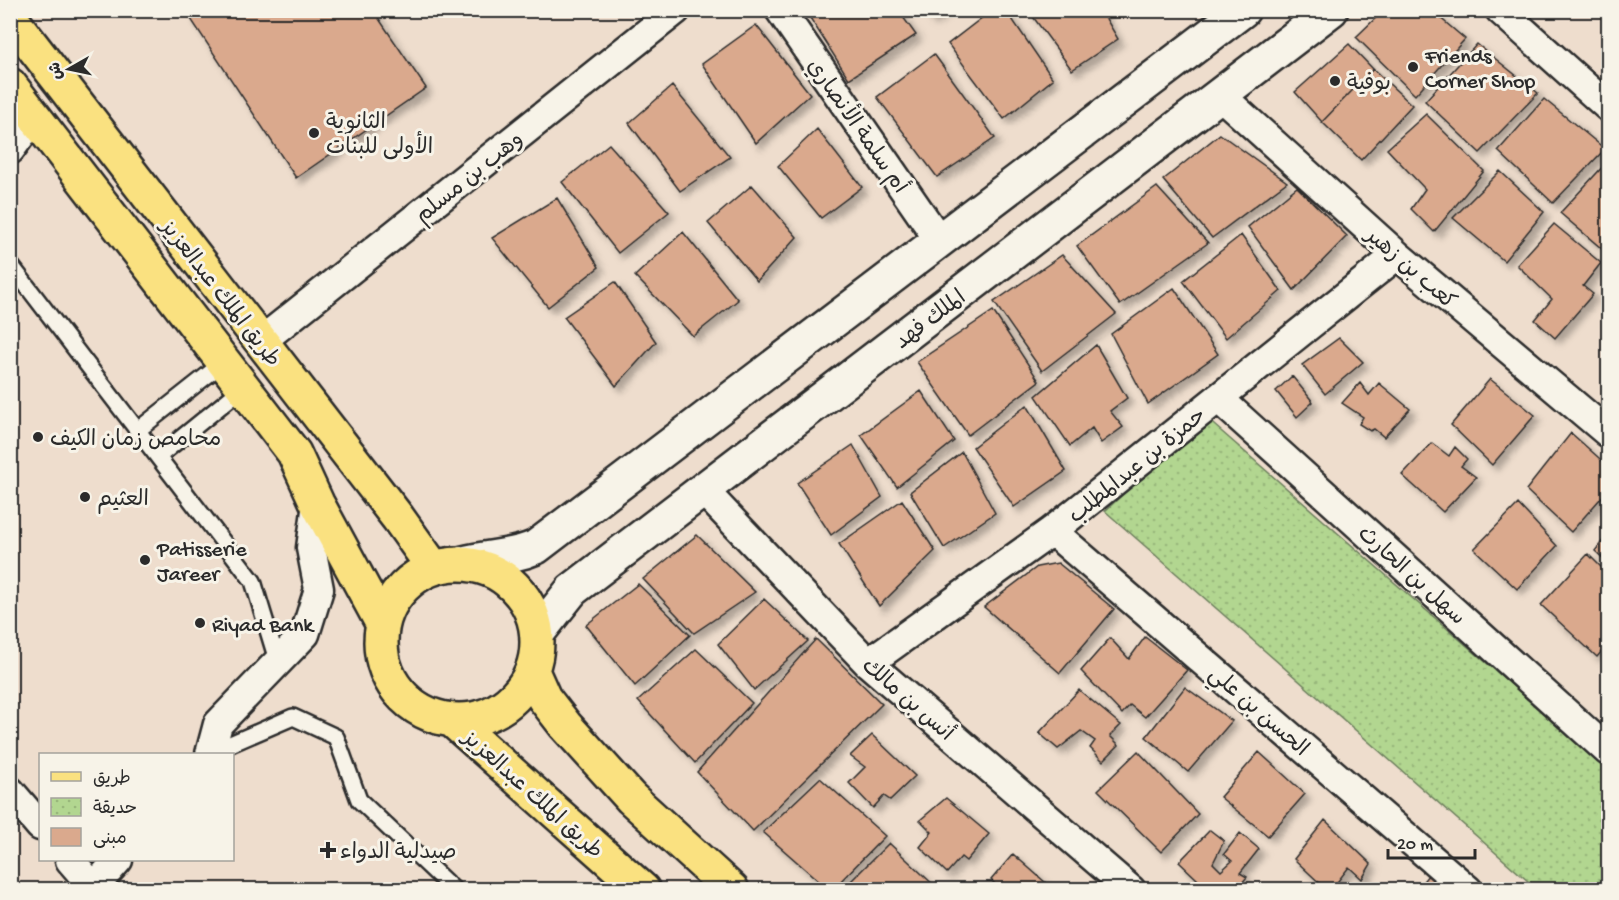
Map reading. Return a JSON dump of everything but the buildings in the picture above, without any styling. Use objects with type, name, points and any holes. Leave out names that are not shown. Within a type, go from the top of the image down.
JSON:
[{"type":"main road","name":"طريق الملك عبدالعزيز","points":[[10,17],[398,518],[448,565]]},
{"type":"main road","name":"طريق الملك عبدالعزيز","points":[[10,85],[294,453],[317,503],[382,623]]},
{"type":"main road","points":[[448,565],[485,568],[504,578],[520,593],[532,612],[537,634],[537,652],[532,671],[520,693],[501,709],[478,719],[453,721],[427,714],[404,699],[388,677],[381,651],[382,623],[393,600],[410,580],[448,565]]},
{"type":"main road","points":[[532,671],[544,698],[565,725],[631,798],[732,890]]},
{"type":"main road","name":"طريق الملك عبدالعزيز","points":[[453,721],[643,890]]},
{"type":"street","name":"وهب بن مسلم","points":[[260,342],[676,10]]},
{"type":"street","name":"أم سلمة الأنصاري","points":[[780,10],[939,240]]},
{"type":"street","points":[[448,565],[520,554],[536,547],[1243,10]]},
{"type":"street","name":"الملك فهد","points":[[537,634],[572,590],[1331,10]]},
{"type":"street","points":[[1500,10],[1608,107]]},
{"type":"street","name":"كعب بن زهير","points":[[1221,96],[1397,255],[1608,433]]},
{"type":"street","points":[[10,150],[35,116]]},
{"type":"street","name":"حمزة بن عبدالمطلب","points":[[868,663],[1052,531],[1397,255]]},
{"type":"street","name":"سهل بن الحارث","points":[[1218,398],[1608,751]]},
{"type":"street","name":"أنس بن مالك","points":[[703,490],[868,663],[1131,890]]},
{"type":"street","points":[[211,753],[218,724],[304,634],[319,589],[311,548],[317,503]]},
{"type":"street","name":"الحسن بن علي","points":[[1052,531],[1468,890]]},
{"type":"street","points":[[10,791],[39,825]]},
{"type":"street","points":[[71,861],[95,888],[117,861]]},
{"type":"lane","points":[[10,264],[253,581],[278,660]]},
{"type":"lane","points":[[138,430],[234,375]]},
{"type":"lane","points":[[159,456],[234,375]]},
{"type":"lane","points":[[211,753],[293,717],[336,738],[359,801],[454,890]]},
{"type":"green space","points":[[1206,418],[1608,769],[1608,889],[1537,889],[1105,511]]},
{"type":"place","name":"Friends Corner Shop","points":[[1413,67]]},
{"type":"place","name":"بوفية","points":[[1335,81]]},
{"type":"place","name":"الثانوية الأولى للبنات","points":[[314,133]]},
{"type":"place","name":"محامص زمان الكيف","points":[[38,437]]},
{"type":"place","name":"العثيم","points":[[85,497]]},
{"type":"place","name":"Patisserie Jareer","points":[[145,560]]},
{"type":"place","name":"Riyad Bank","points":[[200,623]]},
{"type":"place","name":"صيدلية الدواء","points":[[328,850]]}]
